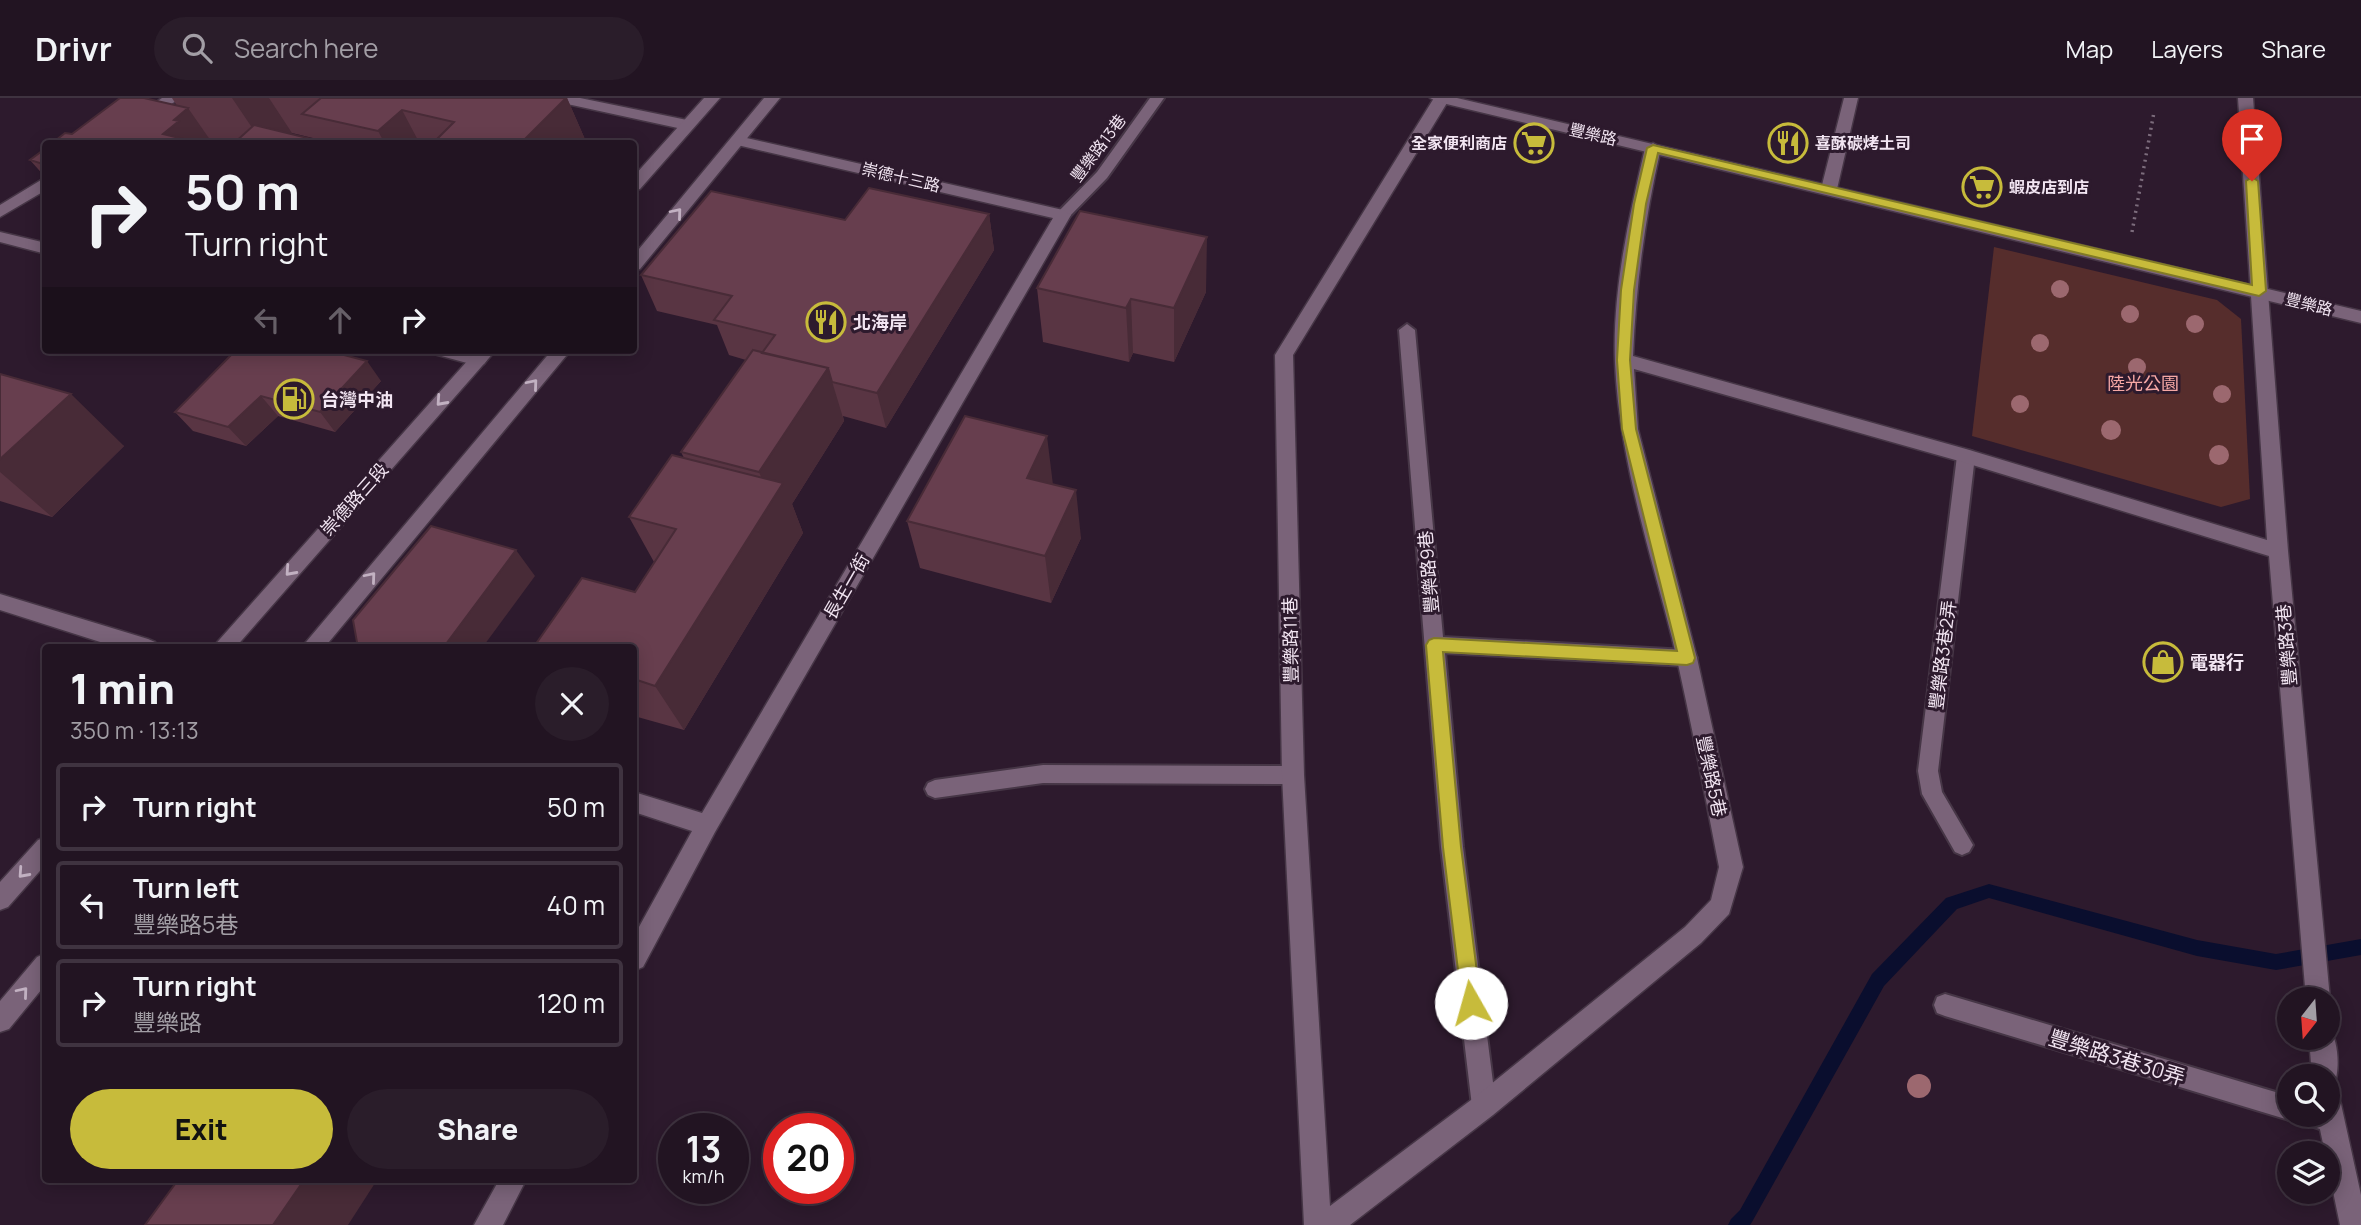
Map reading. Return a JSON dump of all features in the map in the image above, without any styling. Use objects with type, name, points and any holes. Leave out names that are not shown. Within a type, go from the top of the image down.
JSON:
[{"type":"street","points":[[109,140],[172,98]]},
{"type":"street","points":[[558,98],[687,125]]},
{"type":"street","points":[[637,182],[712,98]]},
{"type":"street","points":[[637,261],[772,98]]},
{"type":"street","name":"豐樂路","points":[[1441,98],[2361,317]]},
{"type":"street","name":"豐樂路11巷","points":[[1318,1225],[1293,775],[1284,355],[1441,98]]},
{"type":"street","points":[[1829,189],[1851,98]]},
{"type":"street","name":"豐樂路3巷","points":[[2246,98],[2278,551],[2317,987]]},
{"type":"street","name":"崇德十三路","points":[[738,141],[1063,215]]},
{"type":"street","name":"豐樂路5巷","points":[[1328,1225],[1484,1107],[1693,936],[1721,906],[1731,867],[1687,658],[1629,429],[1624,360],[1627,290],[1640,204],[1653,148]]},
{"type":"street","points":[[0,212],[42,185]]},
{"type":"street","name":"長生一街","points":[[637,953],[707,825],[1063,215]]},
{"type":"street","points":[[0,237],[42,248]]},
{"type":"street","points":[[314,644],[559,354]]},
{"type":"street","name":"崇德路三段","points":[[226,644],[482,355]]},
{"type":"street","points":[[1624,360],[1966,456],[2278,551]]},
{"type":"street","points":[[0,602],[135,644]]},
{"type":"street","points":[[637,803],[707,825]]},
{"type":"street","points":[[0,899],[42,852]]},
{"type":"street","points":[[0,1020],[42,970]]},
{"type":"street","points":[[2326,1127],[2354,1225]]},
{"type":"street","points":[[488,1225],[511,1183]]},
{"type":"lane","name":"豐樂路13巷","points":[[1063,215],[1096,183],[1157,98]]},
{"type":"lane","name":"豐樂路9巷","points":[[1407,330],[1452,847],[1484,1107]]},
{"type":"lane","name":"豐樂路3巷2弄","points":[[1962,845],[1932,794],[1928,771],[1966,456]]},
{"type":"lane","points":[[1434,645],[1687,658]]},
{"type":"lane","points":[[935,789],[1042,774],[1293,775]]},
{"type":"lane","name":"豐樂路3巷30弄","points":[[1945,1005],[2277,1104]]},
{"type":"path","points":[[2127,260],[2154,112]]},
{"type":"green space","name":"陸光公園","points":[[1994,247],[2217,300],[2241,319],[2250,499],[2221,507],[1972,436]]},
{"type":"building","points":[[120,98],[144,98],[188,108],[174,120],[179,121],[163,134],[188,140],[56,140],[65,133],[72,134]]},
{"type":"building","points":[[321,98],[566,98],[524,140],[436,140],[454,122],[402,110],[378,131],[302,114]]},
{"type":"building","points":[[254,125],[316,140],[237,140]]},
{"type":"building","points":[[42,151],[42,164],[30,160]]},
{"type":"building","name":"北海岸","points":[[869,188],[989,214],[877,393],[832,382],[828,368],[762,353],[775,335],[714,320],[732,296],[641,275],[711,191],[845,220]]},
{"type":"building","points":[[1080,211],[1207,237],[1174,308],[1131,299],[1126,308],[1037,288]]},
{"type":"building","points":[[753,350],[828,368],[759,472],[681,452]]},
{"type":"building","points":[[232,354],[340,354],[367,361],[320,412],[261,396],[228,427],[175,412]]},
{"type":"building","points":[[0,374],[71,394],[0,459]]},
{"type":"building","points":[[965,416],[1047,436],[1027,478],[1076,490],[1045,556],[907,521]]},
{"type":"building","points":[[672,455],[783,483],[655,686],[637,680],[637,644],[536,644],[582,578],[635,592],[676,529],[629,517]]},
{"type":"building","points":[[431,526],[516,550],[446,644],[357,644],[353,620]]},
{"type":"building","points":[[176,1183],[302,1183],[273,1225],[145,1225]]},
{"type":"waterway","points":[[1737,1225],[1746,1216],[1878,980],[1952,903],[1989,891],[2197,948],[2276,962],[2361,947]]},
{"type":"place","name":"全家便利商店","points":[[1534,143]]},
{"type":"place","name":"喜酥碳烤土司","points":[[1788,143]]},
{"type":"place","name":"蝦皮店到店","points":[[1982,187]]},
{"type":"place","name":"北海岸","points":[[826,322]]},
{"type":"place","name":"台灣中油","points":[[294,399]]},
{"type":"place","name":"電器行","points":[[2163,662]]},
{"type":"route","points":[[1471,1003],[1452,847],[1434,645],[1687,658],[1629,429],[1624,360],[1627,290],[1640,204],[1653,148],[2259,291],[2252,181]]}]
